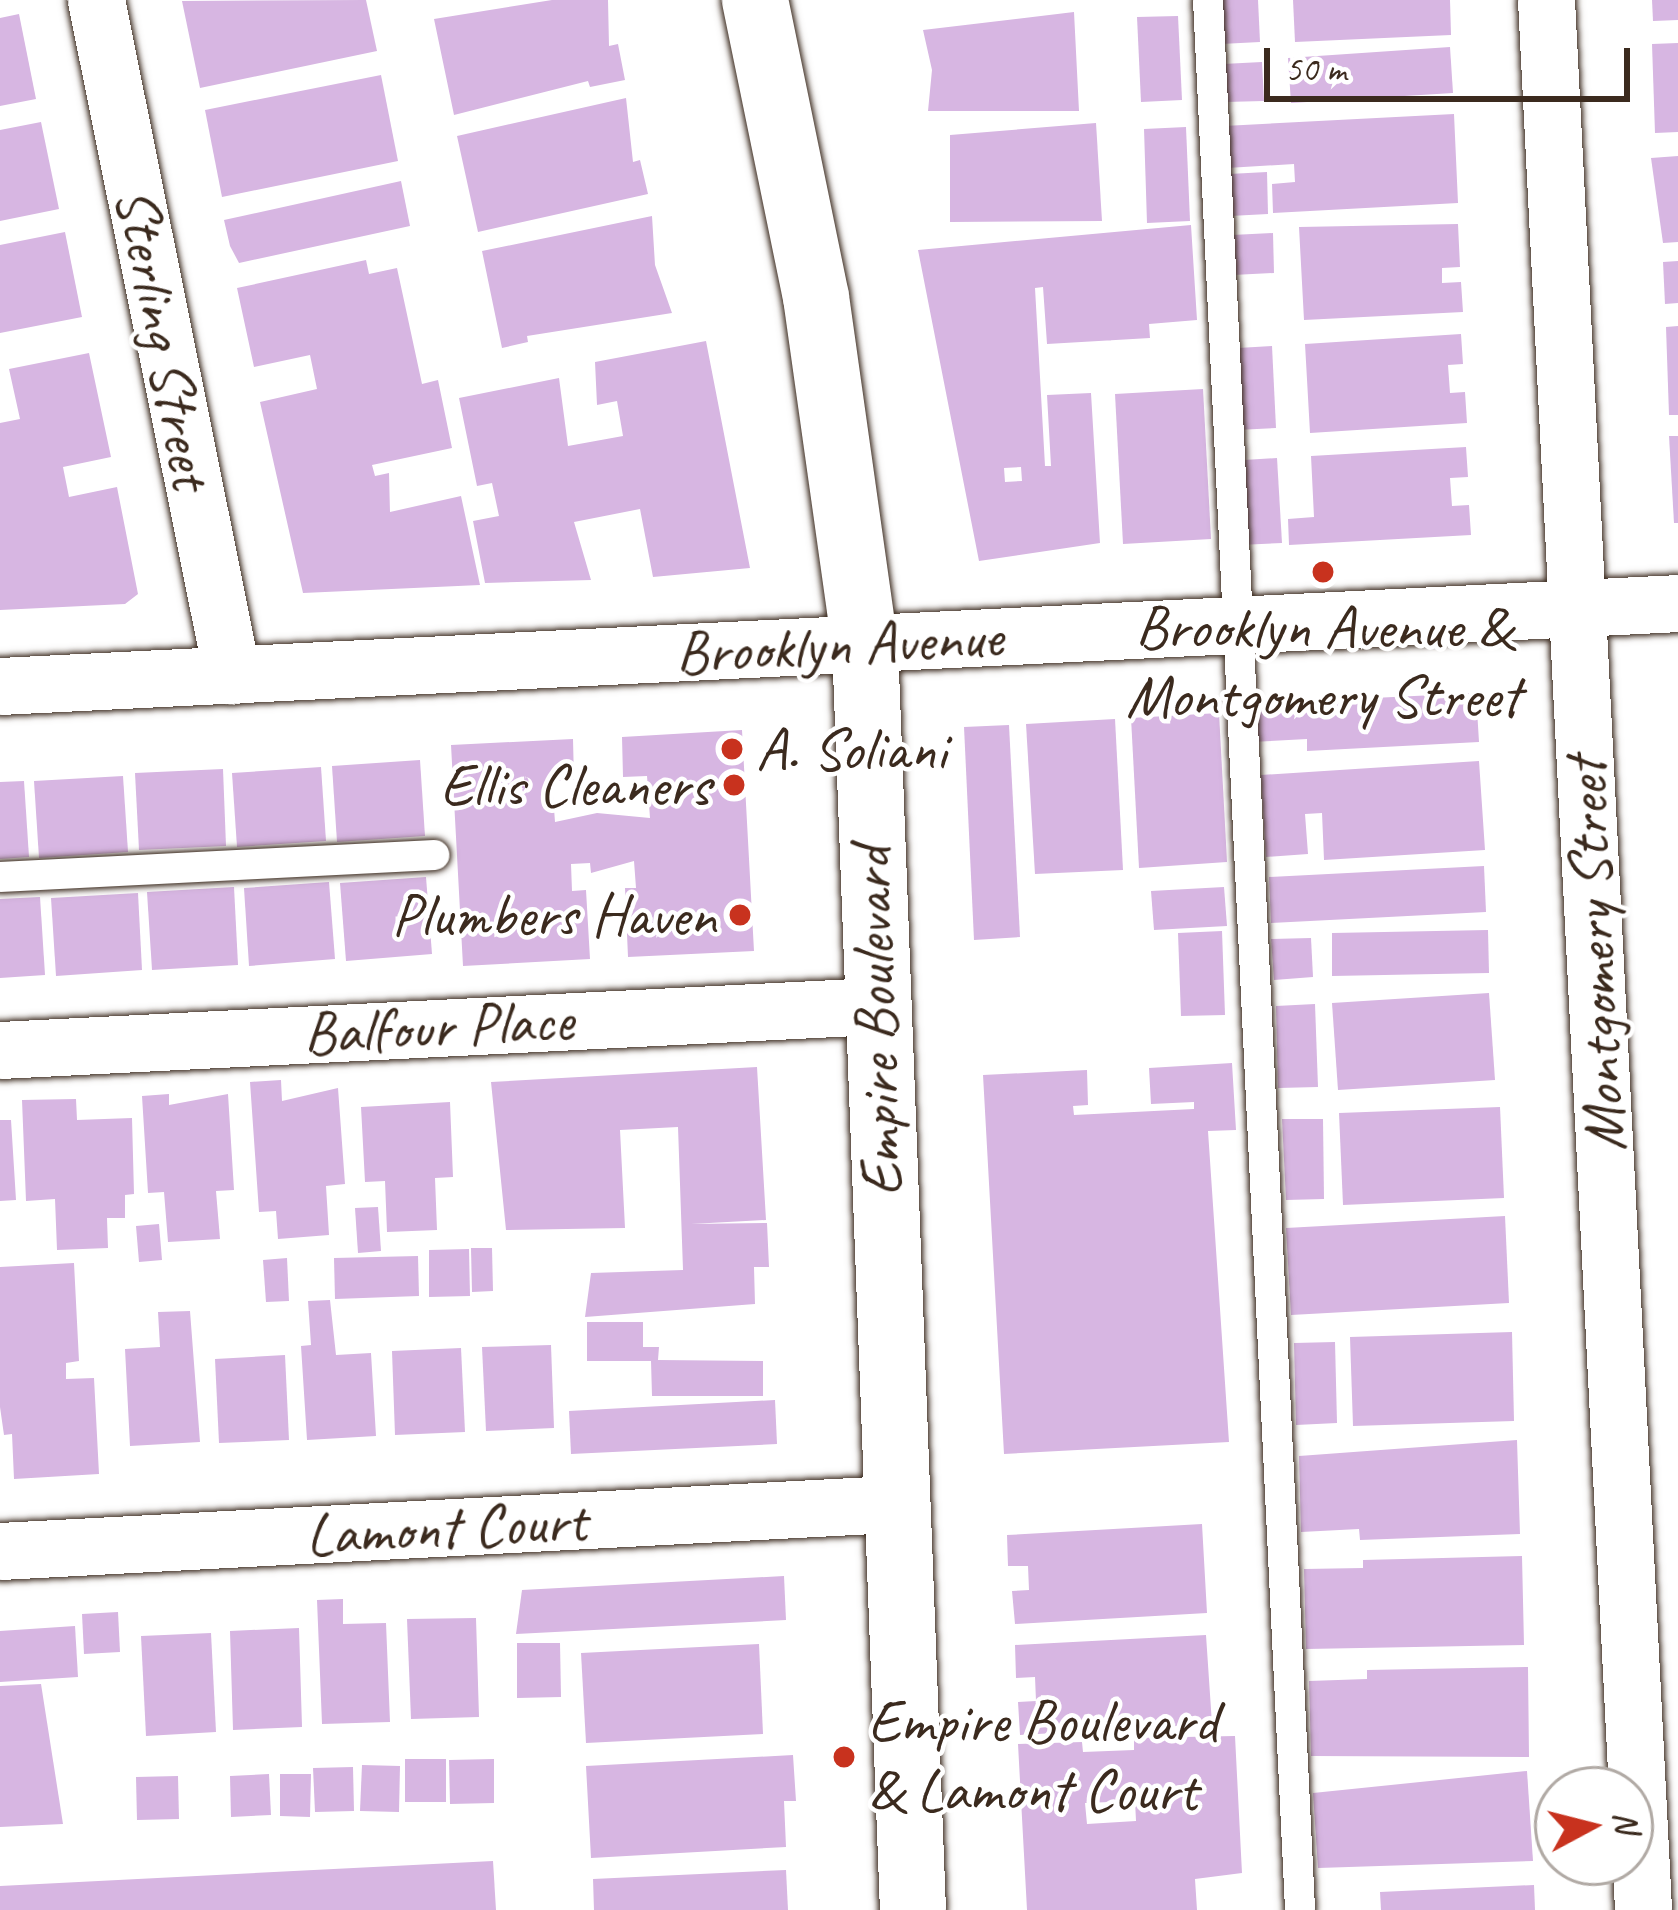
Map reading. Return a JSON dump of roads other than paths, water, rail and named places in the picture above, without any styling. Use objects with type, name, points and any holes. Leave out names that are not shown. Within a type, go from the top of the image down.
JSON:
[{"type":"main road","name":"Empire Boulevard","points":[[755,0],[816,297],[865,644],[892,1504],[913,1910]]},
{"type":"street","name":"Sterling Street","points":[[96,0],[232,675]]},
{"type":"street","name":"Montgomery Street","points":[[1546,0],[1643,1910]]},
{"type":"street","name":"Brooklyn Avenue","points":[[0,686],[1678,603]]},
{"type":"street","name":"Balfour Place","points":[[0,1049],[875,1006]]},
{"type":"street","name":"Lamont Court","points":[[0,1551],[892,1504]]},
{"type":"lane","points":[[1208,0],[1300,1910]]},
{"type":"lane","points":[[0,878],[434,855]]},
{"type":"place","name":"Brooklyn Avenue & Montgomery Street","points":[[1323,572]]},
{"type":"place","name":"A. Soliani","points":[[732,749]]},
{"type":"place","name":"Ellis Cleaners","points":[[734,785]]},
{"type":"place","name":"Plumbers Haven","points":[[740,915]]},
{"type":"place","name":"Empire Boulevard & Lamont Court","points":[[844,1757]]}]
